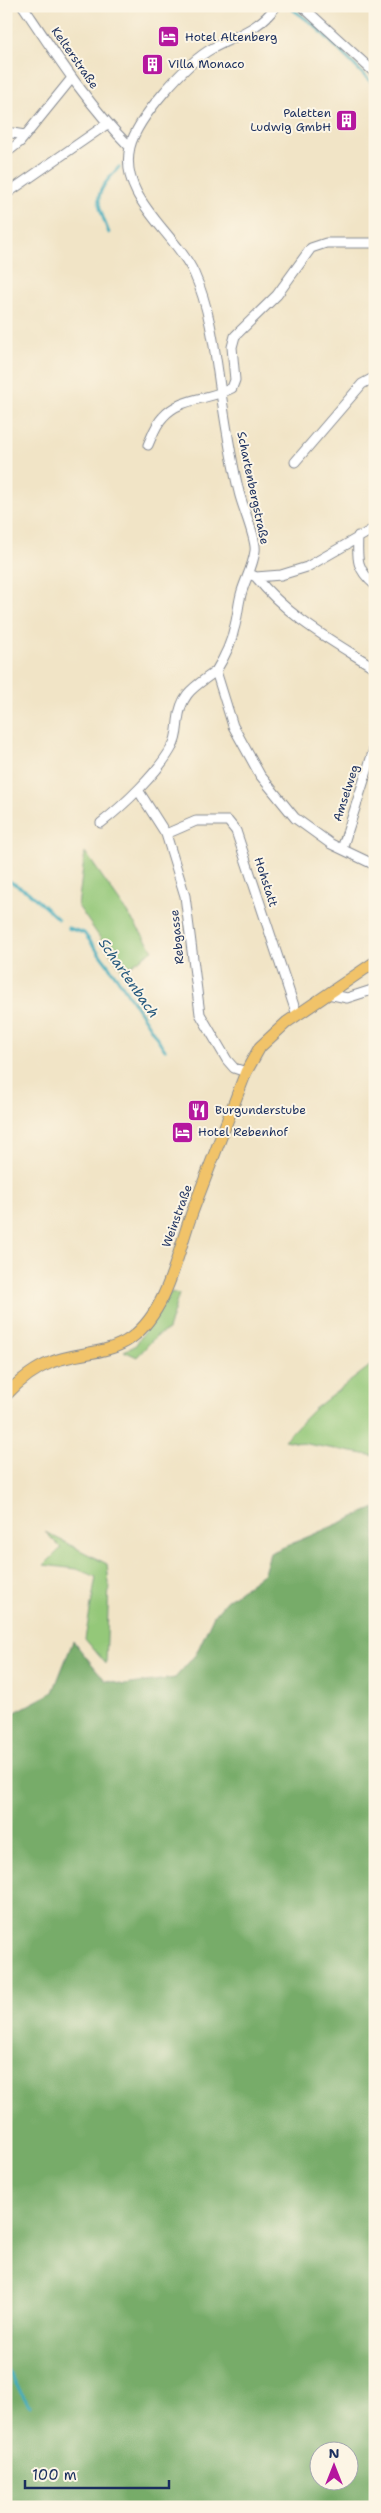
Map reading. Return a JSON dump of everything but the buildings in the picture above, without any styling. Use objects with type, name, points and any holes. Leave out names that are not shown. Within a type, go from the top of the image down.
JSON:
[{"type":"main road","name":"Weinstraße","points":[[6,1395],[20,1380],[36,1369],[53,1362],[116,1346],[144,1327],[166,1289],[246,1072],[260,1047],[297,1015],[375,962]]},
{"type":"street","name":"Kelterstraße","points":[[23,6],[72,78],[107,124],[130,147]]},
{"type":"street","points":[[130,147],[147,114],[160,97],[189,68],[212,49],[256,27],[268,18],[276,6]]},
{"type":"street","points":[[302,6],[375,73]]},
{"type":"street","points":[[6,153],[25,135],[72,78]]},
{"type":"street","points":[[6,194],[107,124]]},
{"type":"street","points":[[6,132],[25,135]]},
{"type":"street","name":"Schartenbergstraße","points":[[101,823],[138,790],[172,747],[177,735],[180,707],[186,693],[216,671],[227,651],[234,629],[241,592],[253,575],[256,549],[239,492],[221,394],[214,343],[203,296],[194,272],[132,186],[130,147]]},
{"type":"street","points":[[148,445],[161,418],[170,410],[183,403],[221,394],[232,388],[235,380],[232,347],[235,336],[277,295],[311,248],[326,243],[375,243]]},
{"type":"street","points":[[295,462],[362,384],[375,377]]},
{"type":"street","points":[[253,575],[281,575],[307,567],[358,536],[375,528]]},
{"type":"street","points":[[358,536],[357,560],[363,575],[375,585]]},
{"type":"street","points":[[253,575],[272,597],[296,618],[375,668]]},
{"type":"street","points":[[216,671],[233,726],[260,775],[295,818],[331,844],[375,865]]},
{"type":"street","name":"Amselweg","points":[[342,849],[375,746]]},
{"type":"street","name":"Rebgasse","points":[[138,790],[166,834],[185,896],[200,1014],[227,1060],[234,1068],[246,1072]]},
{"type":"street","name":"Hohstatt","points":[[166,834],[196,821],[228,821],[236,830],[297,1015]]},
{"type":"street","points":[[328,994],[347,998],[375,989]]},
{"type":"green space","points":[[85,852],[153,950],[123,971],[78,906]]},
{"type":"green space","points":[[171,1292],[179,1294],[168,1330],[156,1336],[137,1357],[124,1351],[135,1346]]},
{"type":"green space","points":[[375,1362],[375,1456],[284,1440],[313,1410]]},
{"type":"green space","points":[[375,1508],[375,2507],[6,2507],[6,1717],[53,1692],[73,1641],[105,1680],[124,1685],[175,1678],[196,1654],[214,1615],[226,1601],[264,1573],[270,1553]]},
{"type":"green space","points":[[45,1532],[107,1564],[109,1583],[106,1664],[85,1639],[96,1577],[77,1569],[44,1565],[61,1548]]},
{"type":"waterway","points":[[288,6],[314,25],[375,86]]},
{"type":"waterway","points":[[109,233],[101,212],[99,197],[104,184],[119,167]]},
{"type":"waterway","name":"Schartenbach","points":[[6,879],[28,892],[58,919]]},
{"type":"waterway","name":"Schartenbach","points":[[68,928],[84,933],[116,976],[165,1050]]},
{"type":"waterway","points":[[6,2368],[29,2405]]},
{"type":"place","name":"Hotel Altenberg","points":[[169,37]]},
{"type":"place","name":"Villa Monaco","points":[[152,64]]},
{"type":"place","name":"Paletten Ludwig GmbH","points":[[347,120]]},
{"type":"place","name":"Burgunderstube","points":[[199,1110]]},
{"type":"place","name":"Hotel Rebenhof","points":[[182,1132]]}]
